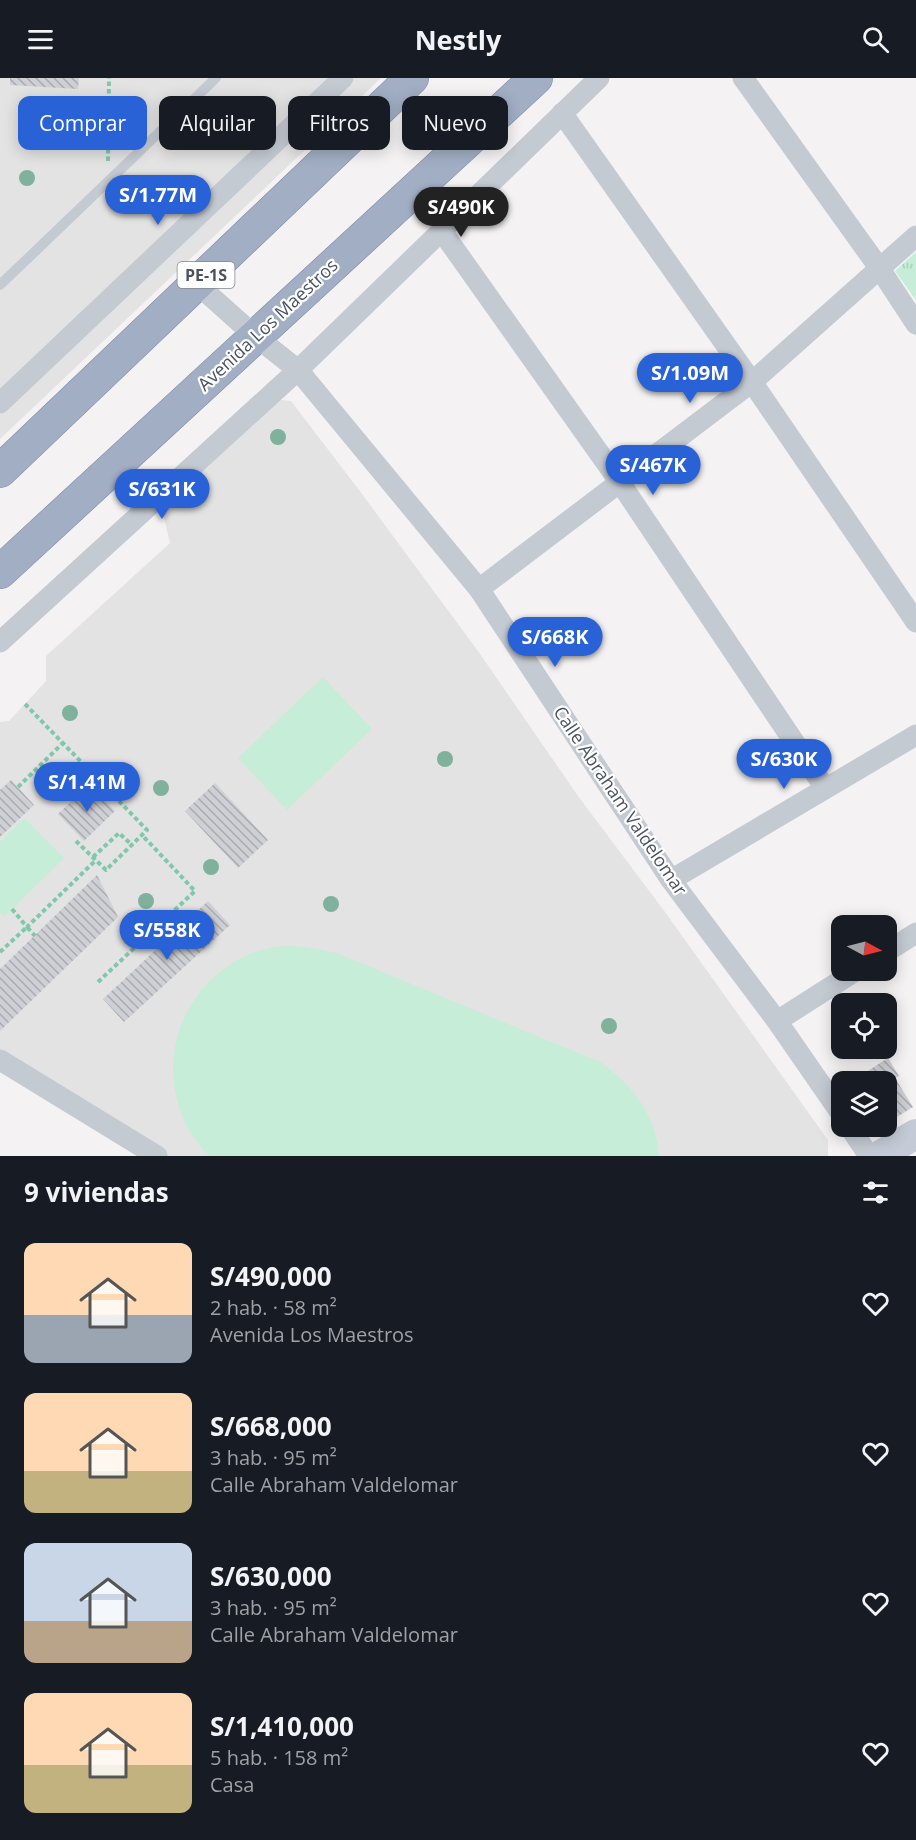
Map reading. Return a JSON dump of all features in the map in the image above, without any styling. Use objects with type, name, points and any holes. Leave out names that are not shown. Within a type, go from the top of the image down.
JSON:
[{"type":"highway","name":"PE-1S","points":[[0,471],[412,78]]},
{"type":"highway","name":"Avenida Los Maestros","points":[[0,572],[536,78]]},
{"type":"main road","points":[[879,1156],[916,1134]]},
{"type":"street","points":[[0,403],[343,78]]},
{"type":"street","points":[[0,642],[298,370],[598,78]]},
{"type":"street","points":[[743,78],[880,268],[916,324]]},
{"type":"street","points":[[562,113],[752,382],[916,622]]},
{"type":"street","points":[[441,230],[619,481],[825,788]]},
{"type":"street","points":[[479,589],[752,382],[916,236]]},
{"type":"street","name":"Calle Abraham Valdelomar","points":[[197,284],[255,336],[298,370],[479,589],[671,880],[777,1021],[831,1099]]},
{"type":"street","points":[[671,880],[916,735]]},
{"type":"street","points":[[897,944],[916,933]]},
{"type":"street","points":[[777,1021],[840,981]]},
{"type":"street","points":[[0,1060],[158,1156]]},
{"type":"street","points":[[856,1137],[869,1156]]},
{"type":"lane","points":[[0,285],[216,78]]},
{"type":"path","points":[[107,182],[109,78]]},
{"type":"path","points":[[25,704],[147,830],[106,870],[76,841]]},
{"type":"path","points":[[18,787],[63,743]]},
{"type":"path","points":[[0,952],[95,859],[119,832],[132,845]]},
{"type":"path","points":[[98,982],[195,891],[142,835]]},
{"type":"path","points":[[12,909],[35,936]]},
{"type":"shaded area","points":[[0,78],[381,78],[362,96],[288,96],[288,150],[305,150],[0,439]]},
{"type":"shaded area","points":[[271,399],[291,401],[478,651],[578,796],[665,912],[828,1140],[828,1156],[160,1156],[0,1059],[0,722],[9,721],[46,681],[46,656],[170,543],[161,505]]},
{"type":"green space","points":[[916,252],[916,300],[895,271]]},
{"type":"green space","points":[[323,677],[372,729],[287,810],[238,758]]},
{"type":"green space","points":[[24,818],[64,858],[4,917],[0,913],[0,842]]},
{"type":"green space","points":[[286,946],[313,948],[339,954],[600,1062],[622,1080],[640,1102],[653,1127],[659,1156],[210,1156],[196,1141],[185,1123],[174,1087],[173,1063],[184,1018],[196,998],[211,980],[229,965],[254,952]]},
{"type":"building","points":[[10,78],[79,78],[78,89],[10,85]]},
{"type":"building","points":[[11,780],[34,805],[0,837],[0,790]]},
{"type":"building","points":[[215,783],[268,840],[238,868],[185,811]]},
{"type":"building","points":[[90,784],[115,811],[84,841],[58,814]]},
{"type":"building","points":[[97,875],[118,917],[0,1031],[0,969]]},
{"type":"building","points":[[208,901],[230,925],[124,1022],[103,999]]},
{"type":"building","points":[[889,1059],[896,1071],[868,1071]]},
{"type":"building","points":[[897,1081],[913,1107],[897,1117]]}]
